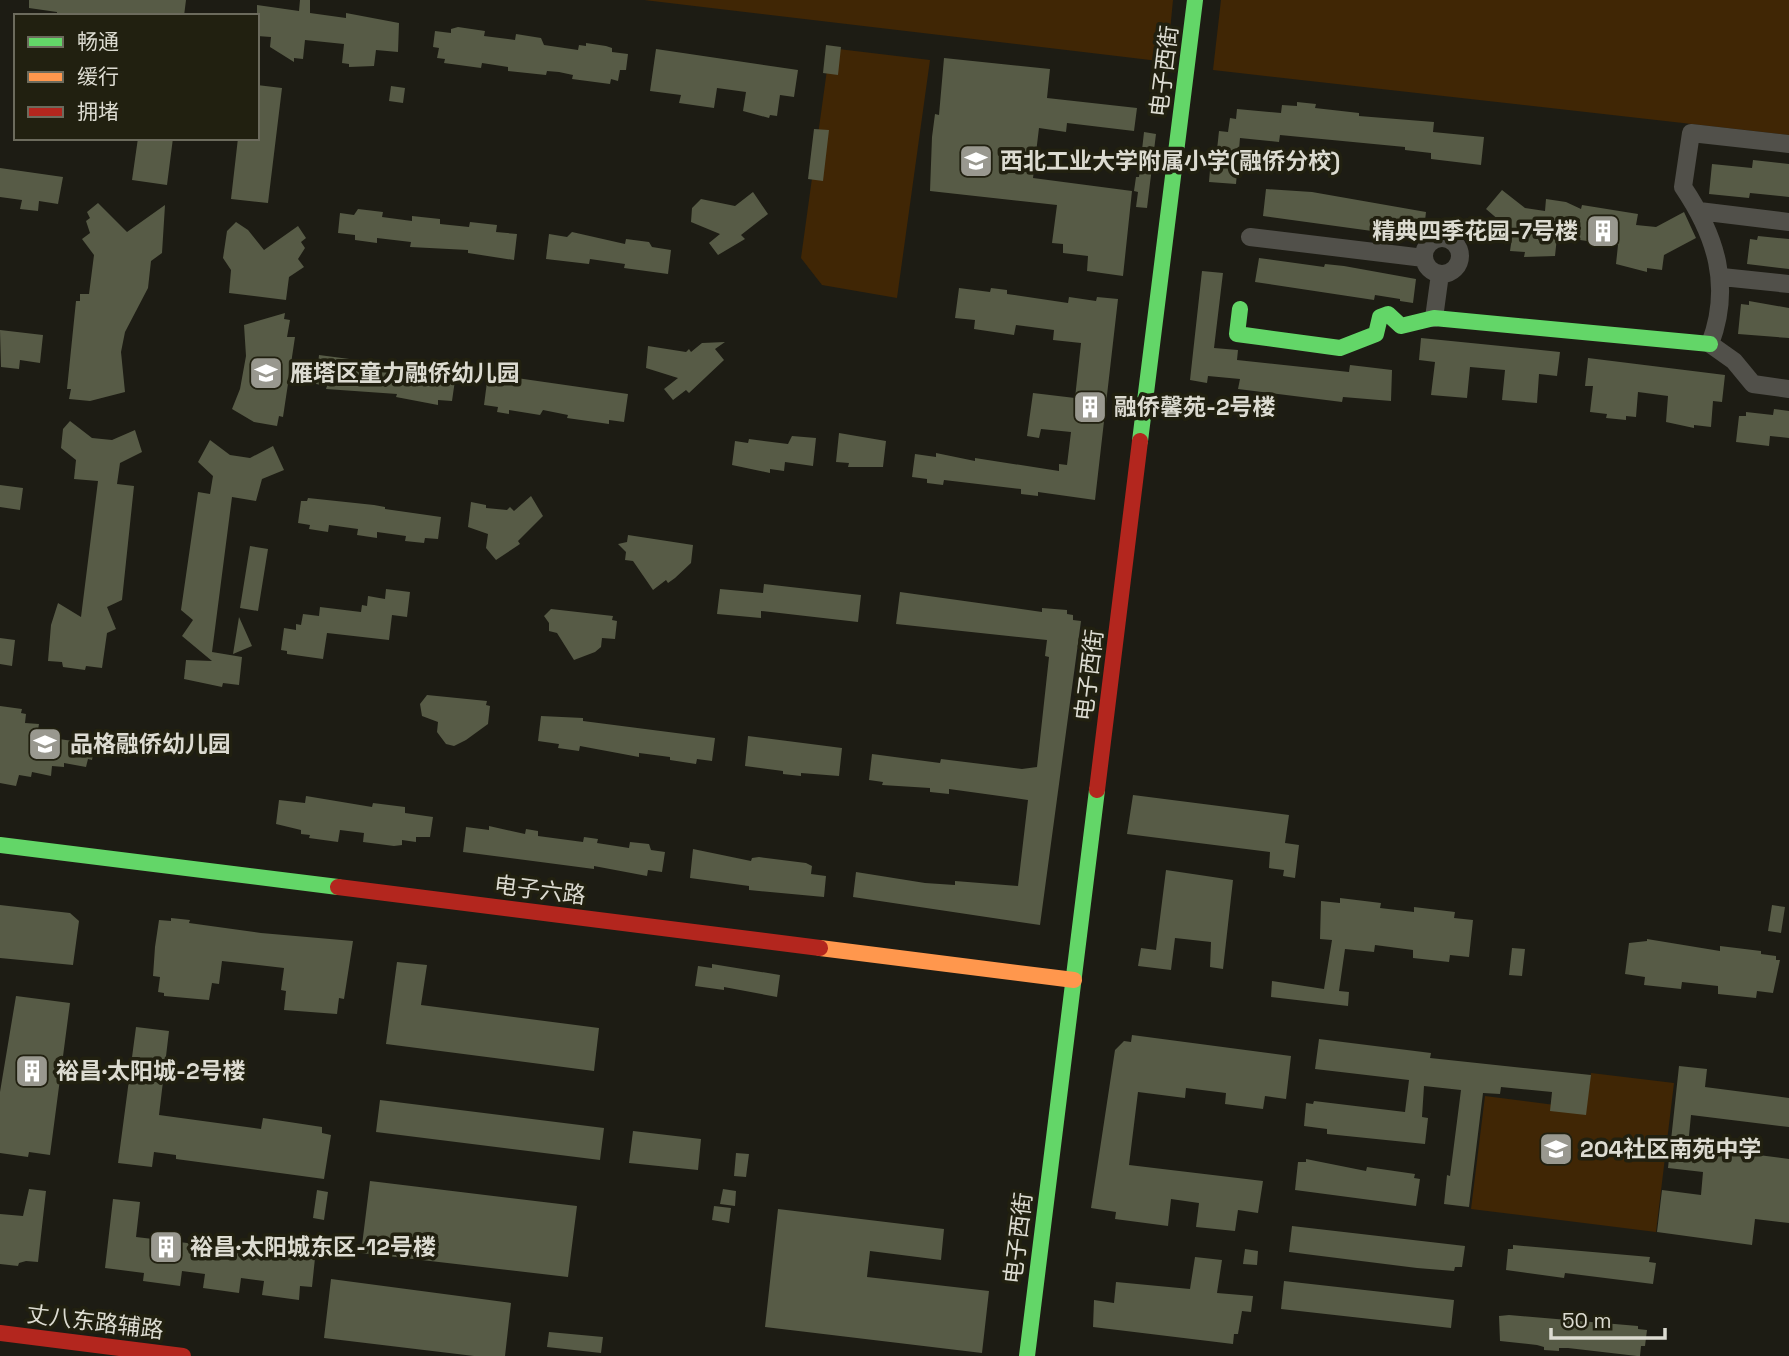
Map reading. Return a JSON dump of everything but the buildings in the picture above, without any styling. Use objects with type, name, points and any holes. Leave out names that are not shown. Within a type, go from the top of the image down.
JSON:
[{"type":"street","name":"电子西街","points":[[1027,1356],[1195,0]]},
{"type":"street","points":[[1710,344],[1718,323],[1722,277],[1699,211],[1683,187],[1691,133],[1789,145]]},
{"type":"street","points":[[1699,211],[1789,222]]},
{"type":"street","points":[[1250,237],[1424,258]]},
{"type":"street","points":[[1447,239],[1454,242],[1460,252],[1458,265],[1454,270],[1440,274],[1428,268],[1424,258],[1432,241],[1447,239]]},
{"type":"street","points":[[1434,318],[1440,274]]},
{"type":"street","points":[[1722,277],[1789,284]]},
{"type":"street","points":[[1240,309],[1237,334],[1340,348],[1376,334],[1380,317],[1388,314],[1401,326],[1434,318],[1710,344],[1734,361],[1753,384],[1789,389]]},
{"type":"street","name":"电子六路","points":[[0,845],[1073,980]]},
{"type":"street","name":"丈八东路辅路","points":[[0,1333],[183,1356]]},
{"type":"shaded area","points":[[644,0],[1173,0],[1167,62]]},
{"type":"shaded area","points":[[1221,0],[1789,0],[1789,135],[1213,70]]},
{"type":"shaded area","points":[[830,48],[930,60],[897,298],[822,285],[801,258]]},
{"type":"shaded area","points":[[1591,1073],[1674,1083],[1656,1232],[1471,1209],[1485,1096],[1586,1109]]},
{"type":"traffic: fast","points":[[1140,441],[1195,0]]},
{"type":"traffic: fast","points":[[1240,309],[1237,334],[1340,348],[1376,334],[1380,317],[1388,314],[1401,326],[1434,318],[1710,344]]},
{"type":"traffic: fast","points":[[1027,1356],[1097,790]]},
{"type":"traffic: fast","points":[[0,845],[338,887]]},
{"type":"traffic: slow","points":[[820,948],[1074,980]]},
{"type":"traffic: jam","points":[[1097,790],[1140,441]]},
{"type":"traffic: jam","points":[[338,887],[820,948]]},
{"type":"traffic: jam","points":[[0,1333],[183,1356]]},
{"type":"place","name":"西北工业大学附属小学(融侨分校)","points":[[976,161]]},
{"type":"place","name":"精典四季花园-7号楼","points":[[1603,231]]},
{"type":"place","name":"雁塔区童力融侨幼儿园","points":[[266,373]]},
{"type":"place","name":"融侨馨苑-2号楼","points":[[1090,407]]},
{"type":"place","name":"品格融侨幼儿园","points":[[45,744]]},
{"type":"place","name":"裕昌·太阳城-2号楼","points":[[32,1071]]},
{"type":"place","name":"204社区南苑中学","points":[[1556,1149]]},
{"type":"place","name":"裕昌·太阳城东区-12号楼","points":[[166,1247]]}]
